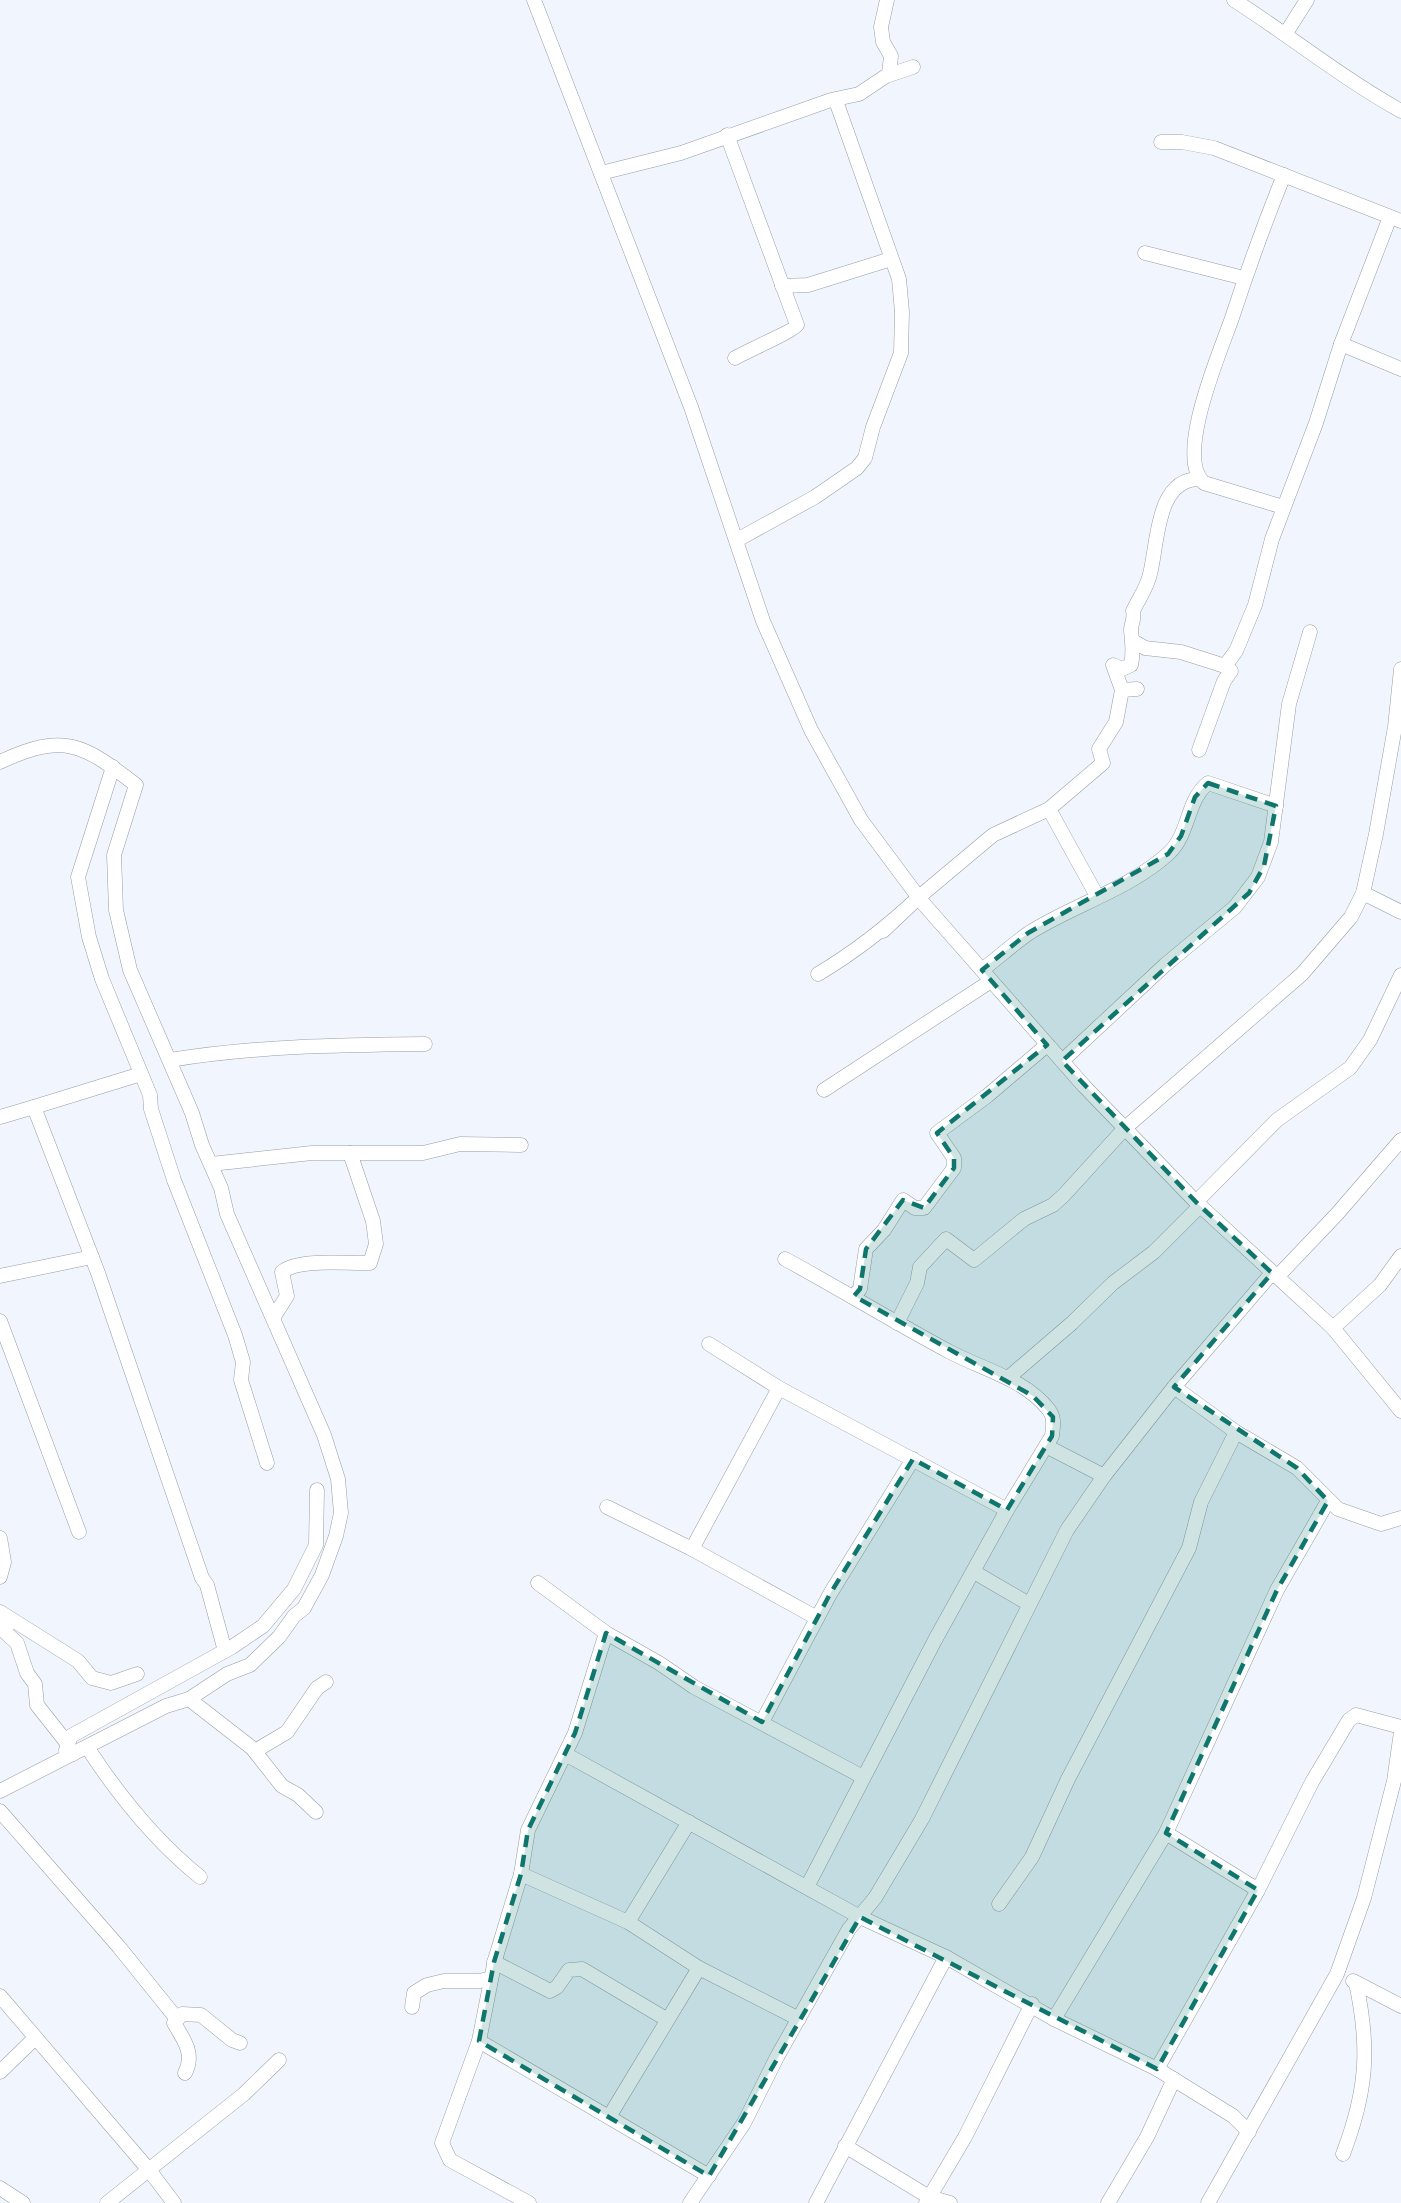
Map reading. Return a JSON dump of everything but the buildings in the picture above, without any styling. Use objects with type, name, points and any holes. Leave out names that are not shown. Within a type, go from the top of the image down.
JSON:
[{"type":"street","points":[[534,0],[691,407],[760,612],[789,685],[832,770],[861,820],[919,897],[1047,1045],[1198,1204],[1333,1328],[1401,1411]]},
{"type":"street","points":[[886,0],[881,27],[883,42],[891,56],[889,75]]},
{"type":"street","points":[[1234,0],[1286,33],[1339,73],[1401,111]]},
{"type":"street","points":[[1286,33],[1307,0]]},
{"type":"street","points":[[601,172],[681,153],[727,135],[859,94],[889,75],[913,68]]},
{"type":"street","points":[[737,540],[815,497],[851,474],[865,458],[873,427],[901,353],[903,312],[900,282],[836,100]]},
{"type":"street","points":[[727,135],[797,325],[795,329],[766,340],[735,358]]},
{"type":"street","points":[[1161,142],[1182,142],[1214,148],[1395,219],[1341,344],[1316,423],[1265,559],[1255,605],[1236,651],[1226,666]]},
{"type":"street","points":[[1283,507],[1204,483],[1199,479],[1194,468],[1198,423],[1208,381],[1244,278],[1284,175]]},
{"type":"street","points":[[1145,253],[1244,278]]},
{"type":"street","points":[[782,286],[807,285],[891,259]]},
{"type":"street","points":[[1341,344],[1401,369]]},
{"type":"street","points":[[818,974],[883,931],[919,897],[993,835],[1049,809],[1103,763],[1100,749],[1116,722],[1122,690],[1113,665],[1122,669],[1131,665],[1134,654],[1131,628],[1135,618],[1133,612],[1145,593],[1151,573],[1165,504],[1176,487],[1188,479],[1199,479]]},
{"type":"street","points":[[1062,1061],[1165,965],[1224,917],[1249,893],[1264,866],[1276,806],[1289,704],[1310,632]]},
{"type":"street","points":[[1133,641],[1145,648],[1181,651],[1226,666],[1231,671],[1224,681],[1211,722],[1198,750]]},
{"type":"street","points":[[897,1323],[917,1283],[920,1267],[946,1239],[974,1260],[1024,1219],[1058,1200],[1125,1128],[1302,974],[1336,938],[1364,893],[1387,779],[1401,669]]},
{"type":"street","points":[[1122,690],[1137,689]]},
{"type":"street","points":[[0,762],[38,746],[63,744],[78,748],[113,767],[136,785],[114,855],[116,910],[130,970],[170,1060],[211,1164],[227,1214],[324,1435],[338,1479],[341,1505],[336,1536],[328,1563],[308,1602],[279,1637],[250,1665],[227,1674],[189,1699],[166,1707],[87,1747],[70,1749],[0,1791]]},
{"type":"street","points":[[113,767],[78,877],[89,937],[102,979],[150,1095],[151,1109],[174,1180],[235,1335],[243,1362],[241,1380],[267,1463]]},
{"type":"street","points":[[824,1090],[987,975],[1028,933],[1122,884],[1168,854],[1181,836],[1195,797],[1208,783],[1276,806]]},
{"type":"street","points":[[1049,809],[1097,896]]},
{"type":"street","points":[[1364,893],[1401,912]]},
{"type":"street","points":[[1008,1378],[1072,1323],[1113,1283],[1154,1252],[1277,1119],[1350,1068],[1370,1040],[1401,975]]},
{"type":"street","points":[[170,1060],[223,1051],[257,1052],[282,1046],[425,1044]]},
{"type":"street","points":[[854,1296],[860,1289],[866,1249],[884,1230],[903,1200],[915,1208],[924,1208],[954,1168],[954,1158],[937,1133],[972,1108],[1047,1045]]},
{"type":"street","points":[[0,1117],[141,1074]]},
{"type":"street","points":[[34,1107],[92,1257],[202,1578],[207,1585],[225,1651]]},
{"type":"street","points":[[690,2203],[744,2123],[844,1939],[891,1873],[922,1819],[1067,1530],[1104,1476],[1174,1387],[1274,1275],[1337,1214],[1401,1140]]},
{"type":"street","points":[[211,1164],[289,1155],[423,1153],[460,1144],[521,1144]]},
{"type":"street","points":[[273,1318],[287,1296],[282,1272],[289,1266],[310,1263],[370,1263],[376,1244],[373,1221],[350,1153]]},
{"type":"street","points":[[1333,1328],[1380,1285],[1401,1256]]},
{"type":"street","points":[[0,1276],[92,1257]]},
{"type":"street","points":[[785,1258],[952,1353],[1008,1378],[1050,1411],[1053,1426],[1052,1436],[1007,1510],[935,1640],[807,1887]]},
{"type":"street","points":[[0,1321],[80,1532]]},
{"type":"street","points":[[709,1344],[779,1388],[1007,1510]]},
{"type":"street","points":[[1174,1387],[1236,1432],[1297,1468],[1338,1509],[1377,1524],[1401,1518]]},
{"type":"street","points":[[692,1549],[779,1388]]},
{"type":"street","points":[[999,1904],[1032,1857],[1068,1779],[1189,1548],[1201,1502],[1236,1432]]},
{"type":"street","points":[[1046,1446],[1104,1476]]},
{"type":"street","points":[[762,1722],[817,1618],[913,1459]]},
{"type":"street","points":[[70,1749],[71,1736],[225,1651],[263,1626],[294,1589],[316,1545],[317,1490]]},
{"type":"street","points":[[1054,2019],[1166,1833],[1277,1590],[1328,1500]]},
{"type":"street","points":[[607,1507],[692,1549],[817,1618]]},
{"type":"street","points":[[0,1538],[4,1562],[0,1577]]},
{"type":"street","points":[[974,1572],[1029,1604]]},
{"type":"street","points":[[538,1583],[606,1633],[644,1653],[694,1687],[863,1777]]},
{"type":"street","points":[[2,1614],[8,1624],[6,1633],[17,1642],[27,1673],[35,1684],[37,1704],[70,1749]]},
{"type":"street","points":[[2,1614],[33,1630],[78,1661],[92,1678],[111,1683],[137,1674]]},
{"type":"street","points":[[529,2203],[450,2160],[442,2143],[479,2041],[494,1962],[521,1874],[524,1845],[532,1818],[567,1755],[606,1633]]},
{"type":"street","points":[[255,1751],[287,1732],[317,1688],[326,1682]]},
{"type":"street","points":[[189,1699],[255,1751],[282,1786],[298,1795],[316,1812]]},
{"type":"street","points":[[1157,2069],[1258,1890],[1312,1782],[1353,1717],[1356,1715],[1401,1727]]},
{"type":"street","points":[[1208,2203],[1337,1974],[1356,1926],[1397,1781],[1401,1732]]},
{"type":"street","points":[[87,1747],[121,1797],[154,1836],[200,1877]]},
{"type":"street","points":[[567,1755],[860,1917],[946,1957],[1032,2004],[1054,2019],[1157,2069],[1233,2116],[1249,2132]]},
{"type":"street","points":[[0,1811],[119,1947],[177,2019]]},
{"type":"street","points":[[628,1922],[689,1822]]},
{"type":"street","points":[[1166,1833],[1258,1890]]},
{"type":"street","points":[[521,1874],[628,1922],[699,1968],[799,2019]]},
{"type":"street","points":[[816,2203],[946,1957]]},
{"type":"street","points":[[494,1962],[550,1991],[557,1987],[569,1970],[582,1970],[666,2019]]},
{"type":"street","points":[[609,2117],[666,2019],[699,1968]]},
{"type":"street","points":[[1337,1974],[1401,2006]]},
{"type":"street","points":[[412,2007],[414,1993],[427,1985],[491,1978]]},
{"type":"street","points":[[1343,2154],[1353,2130],[1365,2076],[1363,2014],[1356,1983]]},
{"type":"street","points":[[0,1996],[34,2039],[149,2170],[174,2203]]},
{"type":"street","points":[[927,2200],[965,2137],[1032,2004]]},
{"type":"street","points":[[185,2073],[190,2062],[187,2046],[174,2022],[183,2014],[201,2015],[232,2040],[240,2043]]},
{"type":"street","points":[[0,2072],[34,2039]]},
{"type":"street","points":[[479,2041],[710,2176]]},
{"type":"street","points":[[107,2203],[244,2094],[279,2060]]},
{"type":"street","points":[[1108,2203],[1146,2137],[1174,2079]]},
{"type":"street","points":[[845,2146],[927,2200],[950,2203]]},
{"type":"street","points":[[0,2188],[23,2203]]},
{"type":"highlighted area","points":[[1208,783],[1276,806],[1264,866],[1249,893],[1062,1061],[1196,1202],[1272,1273],[1174,1387],[1297,1468],[1328,1501],[1277,1590],[1166,1833],[1258,1890],[1157,2069],[860,1917],[709,2176],[479,2041],[494,1962],[521,1874],[528,1830],[575,1733],[606,1633],[762,1722],[830,1594],[913,1459],[1007,1510],[1052,1436],[1053,1417],[1033,1396],[854,1296],[860,1289],[866,1249],[903,1200],[924,1208],[954,1168],[954,1158],[937,1133],[1047,1045],[982,970],[1028,933],[1168,854],[1181,836],[1195,797]]}]
